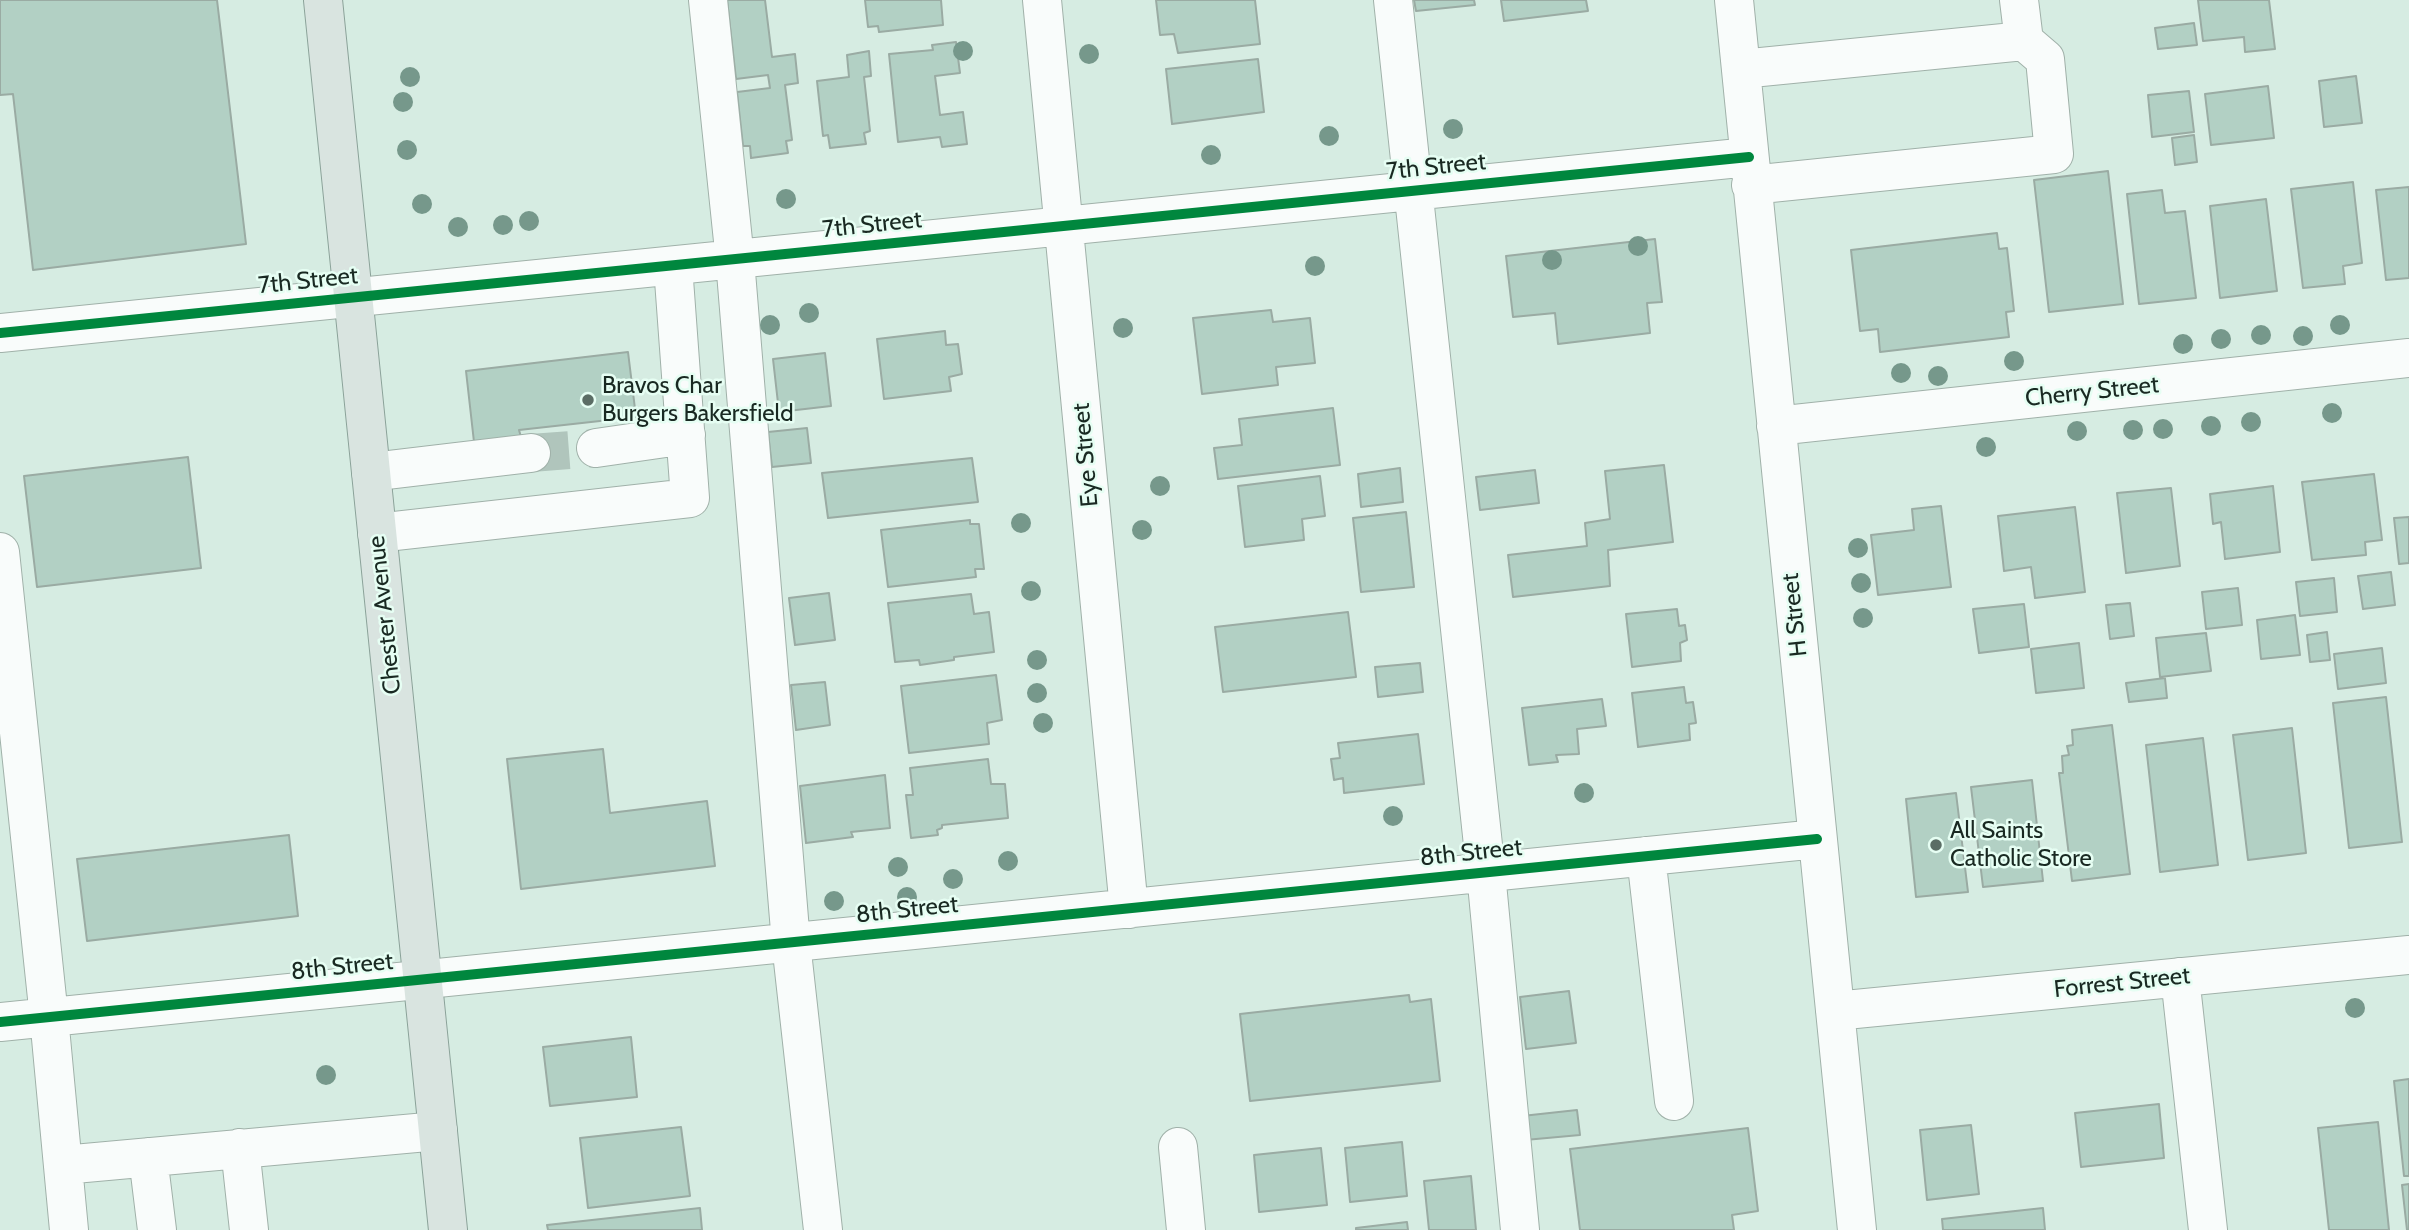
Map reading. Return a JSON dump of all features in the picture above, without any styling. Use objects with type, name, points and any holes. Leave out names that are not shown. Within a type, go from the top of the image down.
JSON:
[{"type":"main road","name":"Chester Avenue","points":[[323,0],[447,1230]]},
{"type":"street","points":[[708,0],[735,260],[791,943],[823,1230]]},
{"type":"street","name":"Eye Street","points":[[1042,0],[1129,909]]},
{"type":"street","points":[[1393,0],[1486,873],[1520,1230]]},
{"type":"street","name":"H Street","points":[[1734,0],[1857,1230]]},
{"type":"street","points":[[1741,69],[2024,41],[2020,0]]},
{"type":"street","name":"7th Street","points":[[0,333],[1413,191],[2054,154],[2045,59],[2024,41]]},
{"type":"street","points":[[377,533],[690,498],[673,266]]},
{"type":"street","name":"Cherry Street","points":[[1776,426],[2409,358]]},
{"type":"street","points":[[596,448],[685,435]]},
{"type":"street","points":[[371,472],[531,453]]},
{"type":"street","points":[[0,552],[69,1230]]},
{"type":"street","name":"8th Street","points":[[0,1022],[1817,839]]},
{"type":"street","points":[[1646,856],[1674,1101]]},
{"type":"street","name":"Forrest Street","points":[[1835,1011],[2409,955]]},
{"type":"street","points":[[2180,977],[2208,1230]]},
{"type":"street","points":[[63,1165],[438,1131]]},
{"type":"street","points":[[1178,1147],[1186,1230]]},
{"type":"street","points":[[240,1148],[249,1230]]},
{"type":"street","points":[[148,1157],[157,1230]]},
{"type":"building","points":[[0,0],[217,0],[246,244],[33,270],[13,94],[0,95]]},
{"type":"building","points":[[727,0],[765,0],[772,57],[795,54],[798,83],[785,85],[792,140],[786,141],[788,153],[751,158],[750,146],[743,146],[737,92],[770,88],[768,75],[736,79]]},
{"type":"building","points":[[865,0],[941,0],[943,25],[879,32],[878,26],[868,27]]},
{"type":"building","points":[[1156,0],[1255,0],[1260,44],[1178,53],[1174,34],[1160,35]]},
{"type":"building","points":[[1414,0],[1474,0],[1475,5],[1416,11]]},
{"type":"building","points":[[1501,0],[1586,0],[1588,11],[1504,21]]},
{"type":"building","points":[[2198,0],[2269,0],[2275,49],[2245,52],[2244,37],[2203,41]]},
{"type":"building","points":[[2194,23],[2197,45],[2158,49],[2155,28]]},
{"type":"building","points":[[956,42],[960,73],[935,76],[940,115],[963,112],[967,144],[942,147],[940,137],[898,142],[889,54],[933,50],[932,45]]},
{"type":"building","points":[[869,51],[871,76],[864,77],[870,131],[864,133],[866,144],[830,148],[828,135],[823,136],[817,81],[849,77],[847,55]]},
{"type":"building","points":[[1258,59],[1264,112],[1172,124],[1166,69]]},
{"type":"building","points":[[2356,76],[2362,123],[2324,127],[2319,81]]},
{"type":"building","points":[[2268,86],[2274,138],[2211,145],[2205,94]]},
{"type":"building","points":[[2189,91],[2194,132],[2152,137],[2148,95]]},
{"type":"building","points":[[2194,135],[2197,162],[2175,165],[2172,138]]},
{"type":"building","points":[[2108,171],[2123,304],[2049,312],[2034,180]]},
{"type":"building","points":[[2353,182],[2362,263],[2343,266],[2345,284],[2303,288],[2291,189]]},
{"type":"building","points":[[2409,187],[2409,278],[2386,280],[2376,190]]},
{"type":"building","points":[[2162,190],[2165,213],[2185,211],[2196,298],[2139,304],[2127,194]]},
{"type":"building","points":[[2266,199],[2277,291],[2220,298],[2210,206]]},
{"type":"building","points":[[1997,233],[1999,249],[2007,248],[2014,311],[2006,312],[2009,337],[1880,352],[1878,329],[1860,331],[1851,250]]},
{"type":"building","points":[[1655,239],[1662,302],[1647,303],[1650,333],[1558,344],[1555,313],[1513,317],[1506,256]]},
{"type":"building","points":[[1271,310],[1273,322],[1310,318],[1315,363],[1276,367],[1278,385],[1202,394],[1193,318]]},
{"type":"building","points":[[945,331],[946,345],[958,344],[962,374],[949,377],[951,391],[884,399],[877,339]]},
{"type":"building","points":[[628,352],[636,417],[519,430],[521,437],[474,442],[466,371]]},
{"type":"building","points":[[825,353],[831,406],[779,412],[773,359]]},
{"type":"building","points":[[1333,408],[1340,465],[1218,479],[1214,448],[1242,445],[1239,419]]},
{"type":"building","points":[[807,428],[811,463],[772,467],[768,432]]},
{"type":"building","points":[[188,457],[201,568],[37,587],[24,476]]},
{"type":"building","points":[[972,458],[978,502],[828,518],[822,473]]},
{"type":"building","points":[[1664,465],[1673,542],[1608,550],[1610,586],[1513,597],[1508,555],[1587,546],[1585,523],[1610,519],[1605,471]]},
{"type":"building","points":[[1400,468],[1403,502],[1361,507],[1358,474]]},
{"type":"building","points":[[1535,470],[1539,503],[1480,510],[1476,477]]},
{"type":"building","points":[[2374,474],[2382,540],[2365,542],[2366,555],[2312,560],[2302,482]]},
{"type":"building","points":[[1320,476],[1325,516],[1302,519],[1304,540],[1245,547],[1238,486]]},
{"type":"building","points":[[2273,486],[2280,552],[2225,559],[2221,522],[2213,524],[2210,494]]},
{"type":"building","points":[[2171,488],[2180,566],[2126,573],[2117,493]]},
{"type":"building","points":[[1941,506],[1951,587],[1878,595],[1871,535],[1914,530],[1912,509]]},
{"type":"building","points":[[2075,507],[2085,592],[2035,598],[2031,567],[2004,571],[1998,516]]},
{"type":"building","points":[[1406,512],[1414,587],[1361,592],[1353,518]]},
{"type":"building","points":[[2409,517],[2409,563],[2399,564],[2394,518]]},
{"type":"building","points":[[970,520],[970,524],[979,524],[984,569],[975,569],[976,577],[888,587],[881,530]]},
{"type":"building","points":[[2391,572],[2395,605],[2363,609],[2358,576]]},
{"type":"building","points":[[2334,578],[2337,612],[2300,616],[2296,582]]},
{"type":"building","points":[[2238,588],[2242,625],[2206,629],[2202,592]]},
{"type":"building","points":[[829,593],[835,640],[795,645],[789,598]]},
{"type":"building","points":[[971,594],[974,614],[989,612],[994,652],[920,665],[919,660],[895,662],[888,603]]},
{"type":"building","points":[[2130,603],[2134,636],[2110,639],[2106,605]]},
{"type":"building","points":[[2024,604],[2029,647],[1979,653],[1973,609]]},
{"type":"building","points":[[1677,609],[1679,626],[1685,625],[1687,640],[1680,643],[1681,661],[1632,667],[1626,614]]},
{"type":"building","points":[[1348,612],[1356,677],[1223,692],[1215,627]]},
{"type":"building","points":[[2295,615],[2300,655],[2261,659],[2257,620]]},
{"type":"building","points":[[2327,632],[2330,660],[2310,662],[2307,635]]},
{"type":"building","points":[[2206,633],[2211,671],[2160,677],[2156,638]]},
{"type":"building","points":[[2079,643],[2084,688],[2036,693],[2031,649]]},
{"type":"building","points":[[2382,648],[2386,683],[2338,689],[2334,654]]},
{"type":"building","points":[[1420,663],[1423,692],[1378,697],[1375,667]]},
{"type":"building","points":[[996,675],[1002,720],[987,723],[989,744],[909,753],[901,686]]},
{"type":"building","points":[[2165,678],[2167,698],[2129,702],[2126,683]]},
{"type":"building","points":[[825,682],[830,725],[796,730],[791,685]]},
{"type":"building","points":[[1684,687],[1686,703],[1693,702],[1696,723],[1689,724],[1690,740],[1638,747],[1632,693]]},
{"type":"building","points":[[2386,697],[2402,842],[2349,848],[2333,703]]},
{"type":"building","points":[[1602,699],[1606,726],[1577,729],[1579,754],[1556,755],[1558,762],[1529,765],[1522,708]]},
{"type":"building","points":[[2112,725],[2130,874],[2072,881],[2059,773],[2063,773],[2062,756],[2069,755],[2067,746],[2073,745],[2072,730]]},
{"type":"building","points":[[2292,728],[2306,853],[2248,860],[2233,735]]},
{"type":"building","points":[[1418,734],[1424,784],[1344,793],[1343,778],[1334,780],[1331,759],[1340,758],[1338,743]]},
{"type":"building","points":[[2203,738],[2218,865],[2160,872],[2146,745]]},
{"type":"building","points":[[603,749],[610,813],[707,801],[715,866],[521,889],[507,759]]},
{"type":"building","points":[[988,759],[991,784],[1005,784],[1008,818],[942,825],[942,828],[937,830],[938,835],[911,838],[906,795],[913,795],[910,768]]},
{"type":"building","points":[[885,775],[890,828],[851,832],[853,837],[806,843],[800,786]]},
{"type":"building","points":[[2032,780],[2043,881],[1983,887],[1971,787]]},
{"type":"building","name":"All Saints Catholic Store","points":[[1956,793],[1968,892],[1916,897],[1906,799]]},
{"type":"building","points":[[289,835],[298,916],[87,941],[77,859]]},
{"type":"building","points":[[1569,991],[1576,1043],[1526,1049],[1520,997]]},
{"type":"building","points":[[1409,995],[1410,1002],[1431,999],[1440,1081],[1250,1101],[1240,1014]]},
{"type":"building","points":[[631,1037],[637,1097],[550,1106],[543,1047]]},
{"type":"building","points":[[2409,1079],[2409,1176],[2404,1176],[2394,1081]]},
{"type":"building","points":[[2159,1104],[2164,1158],[2081,1167],[2075,1113]]},
{"type":"building","points":[[1577,1110],[1580,1135],[1525,1140],[1522,1116]]},
{"type":"building","points":[[2378,1122],[2389,1230],[2329,1230],[2318,1128]]},
{"type":"building","points":[[1971,1125],[1979,1194],[1927,1200],[1920,1130]]},
{"type":"building","points":[[681,1127],[690,1196],[588,1208],[580,1138]]},
{"type":"building","points":[[1748,1128],[1758,1211],[1732,1215],[1734,1230],[1580,1230],[1570,1149]]},
{"type":"building","points":[[1402,1142],[1407,1196],[1350,1202],[1345,1148]]},
{"type":"building","points":[[1321,1148],[1327,1205],[1259,1212],[1254,1155]]},
{"type":"building","points":[[1471,1176],[1476,1230],[1429,1230],[1424,1181]]},
{"type":"building","points":[[2409,1184],[2409,1230],[2407,1230],[2402,1185]]},
{"type":"building","points":[[700,1208],[702,1230],[548,1230],[547,1225]]},
{"type":"building","points":[[2043,1208],[2045,1230],[1943,1230],[1942,1219]]},
{"type":"building","points":[[1407,1222],[1408,1230],[1356,1230],[1356,1228]]},
{"type":"tunnel","points":[[531,453],[596,448]]},
{"type":"cycle path","points":[[0,333],[1749,157]]},
{"type":"cycle path","points":[[0,1022],[1817,839]]},
{"type":"place","name":"Bravos Char Burgers Bakersfield","points":[[588,400]]},
{"type":"place","name":"All Saints Catholic Store","points":[[1936,845]]}]
